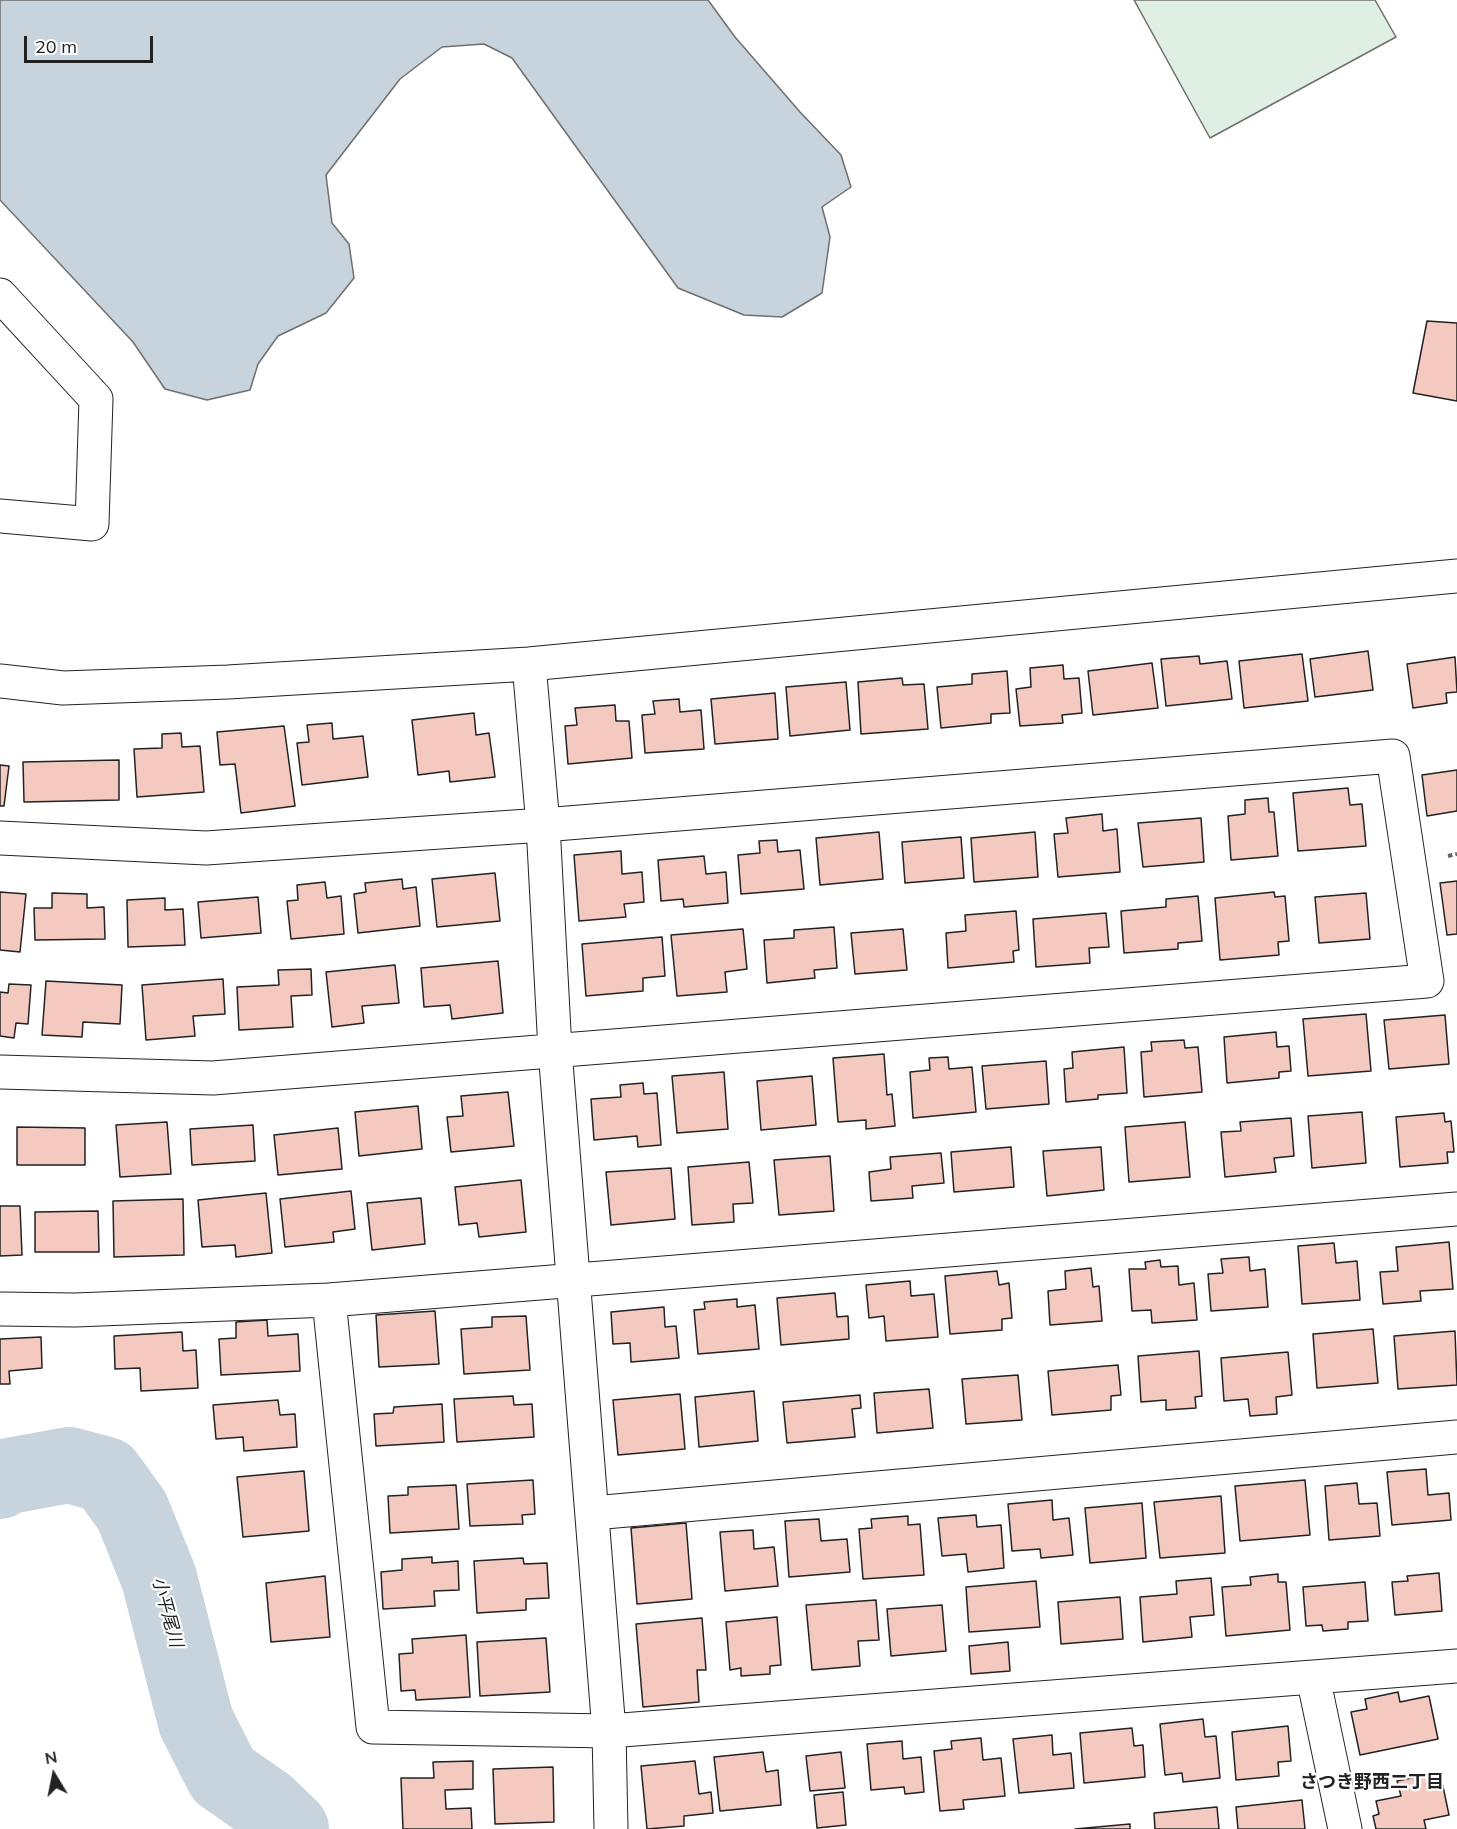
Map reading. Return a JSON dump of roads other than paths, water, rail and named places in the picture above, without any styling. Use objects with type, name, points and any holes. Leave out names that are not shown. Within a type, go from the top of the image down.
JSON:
[{"type":"street","points":[[0,295],[96,399],[92,524],[0,516]]},
{"type":"street","points":[[0,681],[63,688],[228,682],[529,664],[1457,576]]},
{"type":"street","points":[[529,664],[543,825],[555,1050],[609,1731],[611,1829]]},
{"type":"street","points":[[0,838],[206,848],[543,825],[1393,756],[1427,981],[213,1078],[0,1072]]},
{"type":"street","points":[[0,1309],[75,1310],[329,1300],[1457,1209]]},
{"type":"street","points":[[329,1300],[373,1728],[609,1731],[1457,1666]]},
{"type":"street","points":[[593,1513],[1457,1437]]},
{"type":"street","points":[[1313,1677],[1345,1829]]},
{"type":"waterway","name":"小平尾川","points":[[0,1481],[4,1477],[69,1465],[106,1475],[132,1511],[159,1578],[196,1722],[223,1775],[266,1805],[291,1829]]},
{"type":"district","name":"さつき野西二丁目","points":[[1372,1783]]}]
